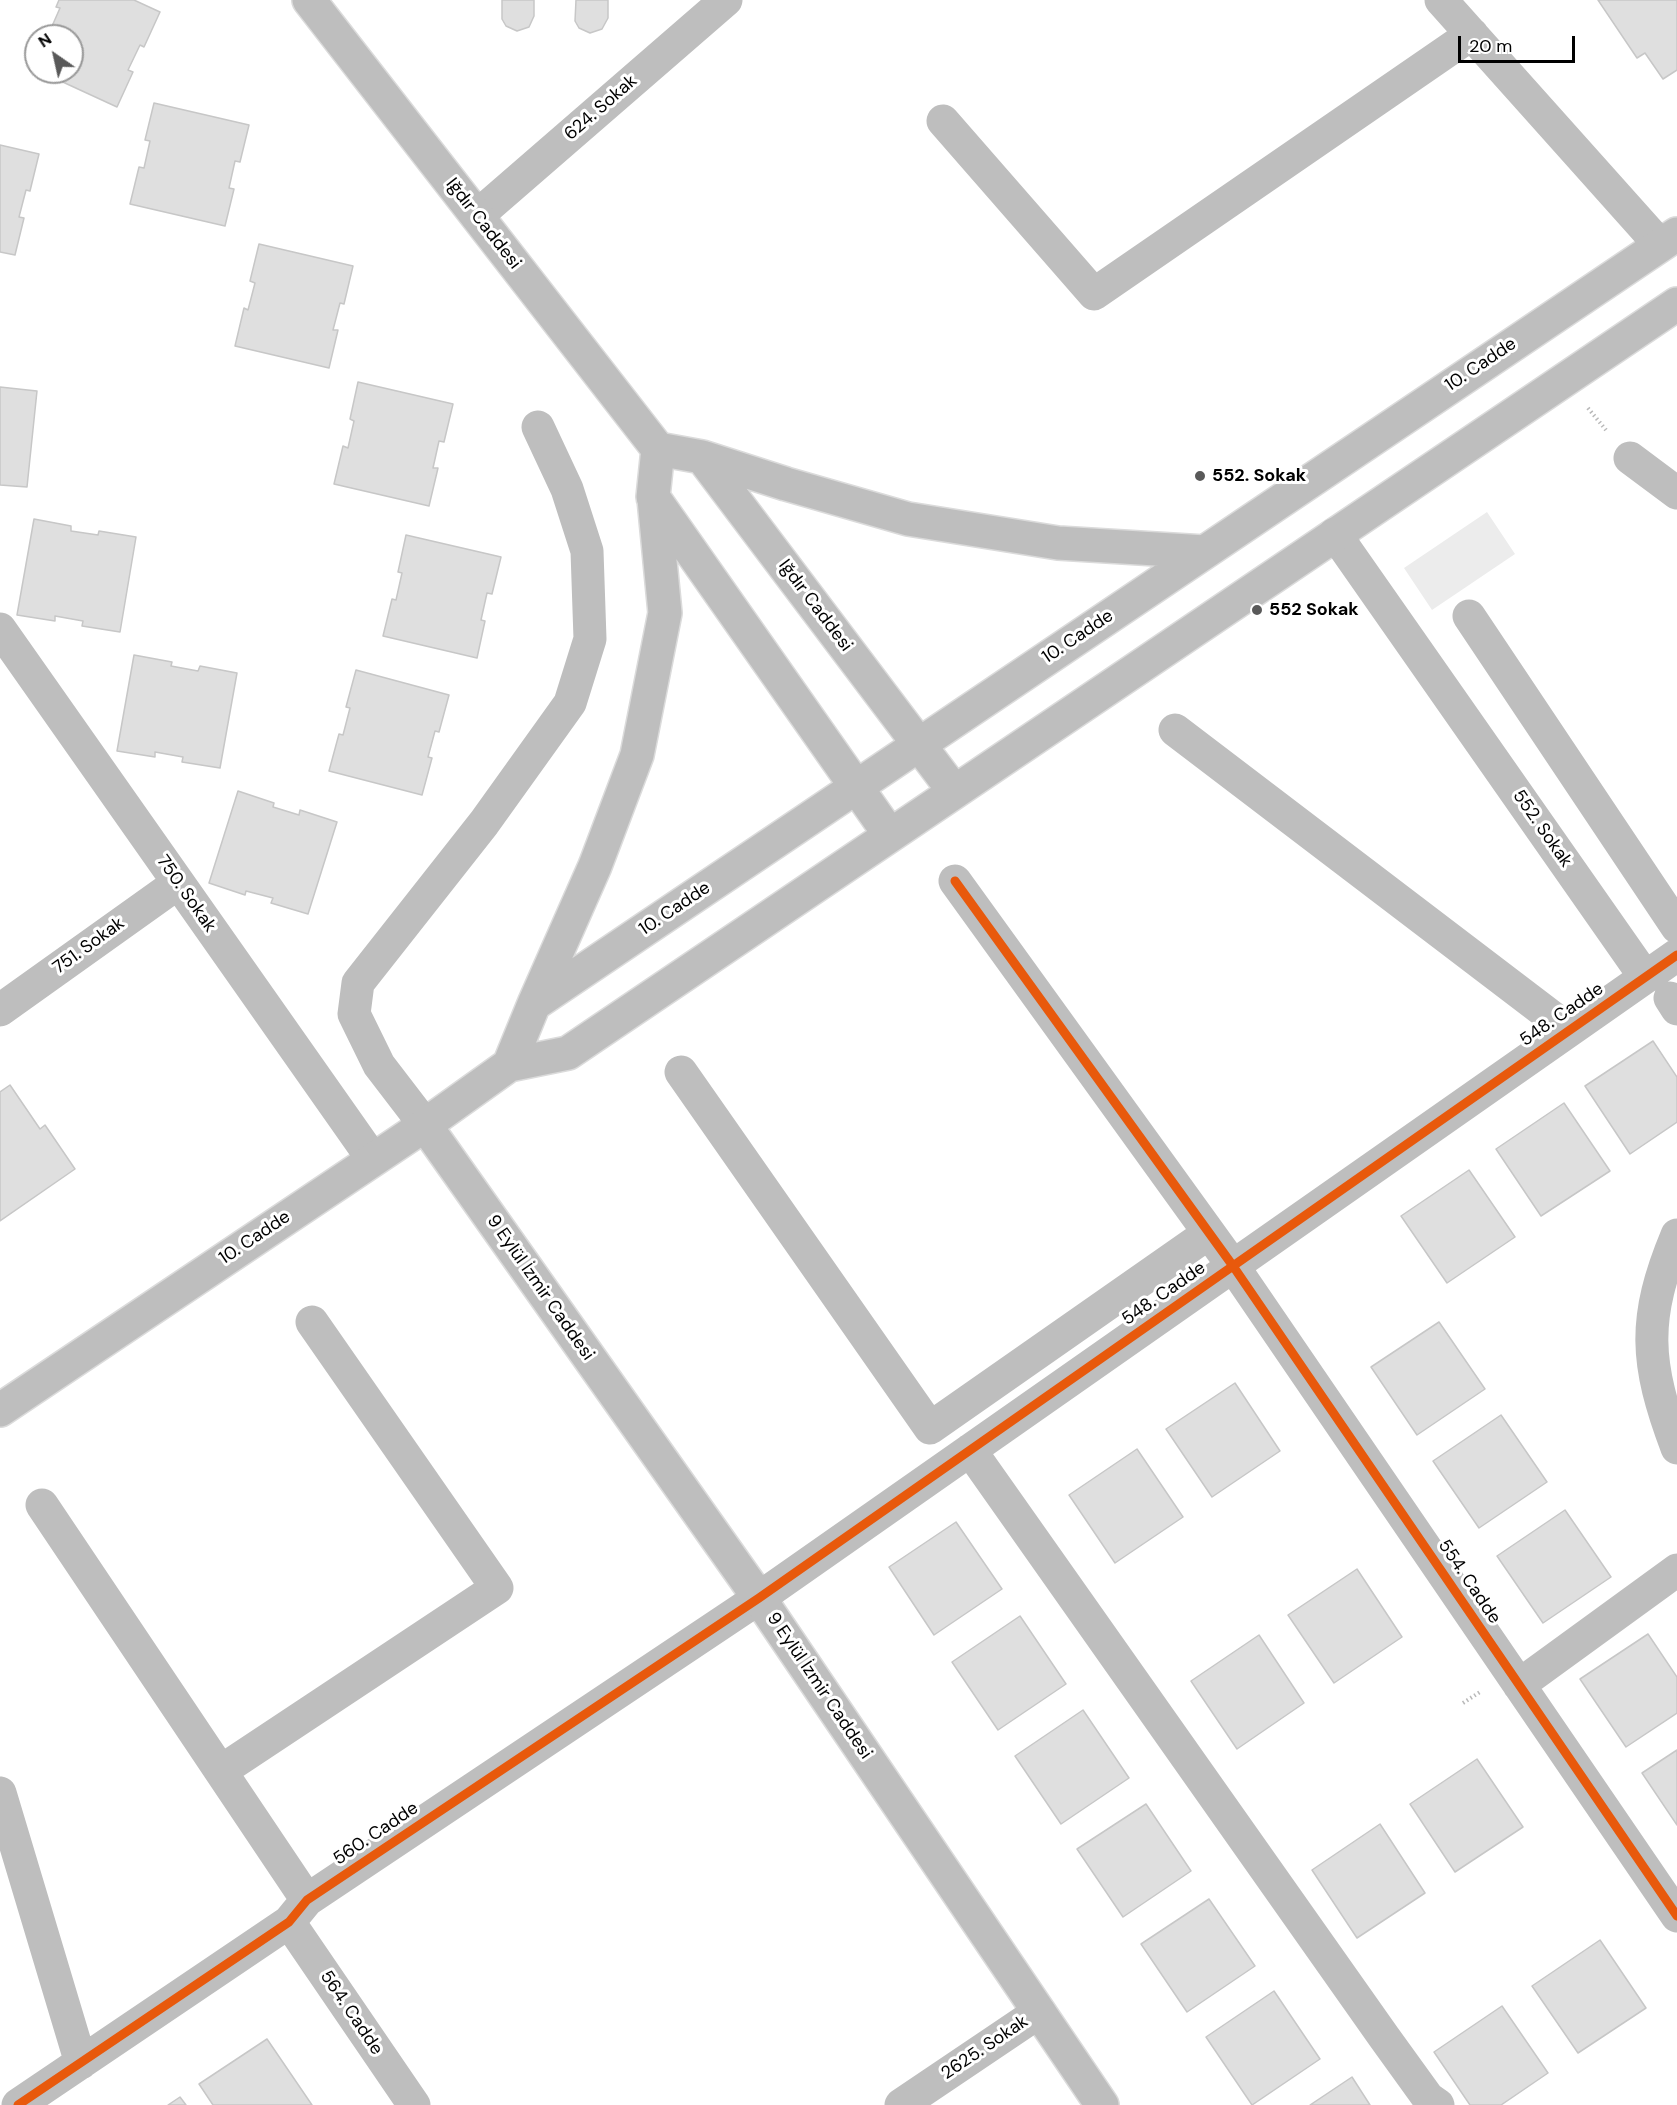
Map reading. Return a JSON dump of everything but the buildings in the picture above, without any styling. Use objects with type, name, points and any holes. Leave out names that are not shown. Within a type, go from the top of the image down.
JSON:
[{"type":"street","name":"Iğdır Caddesi","points":[[309,0],[658,448]]},
{"type":"street","name":"624. Sokak","points":[[477,216],[726,0]]},
{"type":"street","points":[[1441,0],[1668,239]]},
{"type":"street","points":[[943,121],[1094,294],[1472,34]]},
{"type":"street","name":"10. Cadde","points":[[534,1004],[1668,239]]},
{"type":"street","name":"10. Cadde","points":[[0,1410],[372,1158],[425,1125],[509,1065],[568,1053],[1677,304]]},
{"type":"street","name":"9 Eylül İzmir Caddesi","points":[[538,427],[567,489],[586,551],[590,639],[570,703],[484,823],[358,984],[354,1014],[379,1065],[425,1125],[759,1598],[1102,2105]]},
{"type":"street","points":[[509,1065],[595,866],[638,755],[665,614],[653,497],[658,448],[702,457],[908,519],[1058,543],[1205,552]]},
{"type":"street","name":"Iğdır Caddesi","points":[[702,457],[954,791]]},
{"type":"street","points":[[1630,458],[1677,493]]},
{"type":"street","points":[[653,497],[890,835]]},
{"type":"street","name":"552. Sokak","points":[[1335,534],[1645,977]]},
{"type":"street","points":[[1469,616],[1677,927]]},
{"type":"street","name":"750. Sokak","points":[[0,629],[372,1158]]},
{"type":"street","points":[[1175,729],[1569,1030]]},
{"type":"street","name":"554. Cadde","points":[[955,881],[1233,1266],[1677,1916]]},
{"type":"street","name":"751. Sokak","points":[[0,1010],[178,883]]},
{"type":"street","name":"548. Cadde","points":[[759,1598],[1677,955]]},
{"type":"street","points":[[681,1071],[930,1428],[1209,1233]]},
{"type":"street","points":[[1677,1235],[1660,1274],[1652,1318],[1650,1350],[1664,1413],[1677,1448]]},
{"type":"street","points":[[221,1771],[497,1588],[312,1322]]},
{"type":"street","points":[[970,1450],[1384,2037],[1428,2098],[1438,2105]]},
{"type":"street","name":"564. Cadde","points":[[42,1505],[221,1771],[403,2101]]},
{"type":"street","points":[[1519,1685],[1677,1570]]},
{"type":"street","name":"560. Cadde","points":[[18,2105],[298,1911],[759,1598]]},
{"type":"street","points":[[0,1793],[81,2063]]},
{"type":"street","name":"2625. Sokak","points":[[902,2105],[1039,2012]]},
{"type":"path","points":[[1564,380],[1630,458]]},
{"type":"shaded area","points":[[1487,512],[1515,554],[1432,610],[1404,568]]},
{"type":"cycle path","points":[[955,881],[1233,1266],[1677,1916]]},
{"type":"cycle path","points":[[18,2105],[289,1922],[307,1900],[759,1598],[1677,955]]},
{"type":"place","name":"552. Sokak","points":[[1200,476]]},
{"type":"place","name":"552 Sokak","points":[[1257,610]]}]
